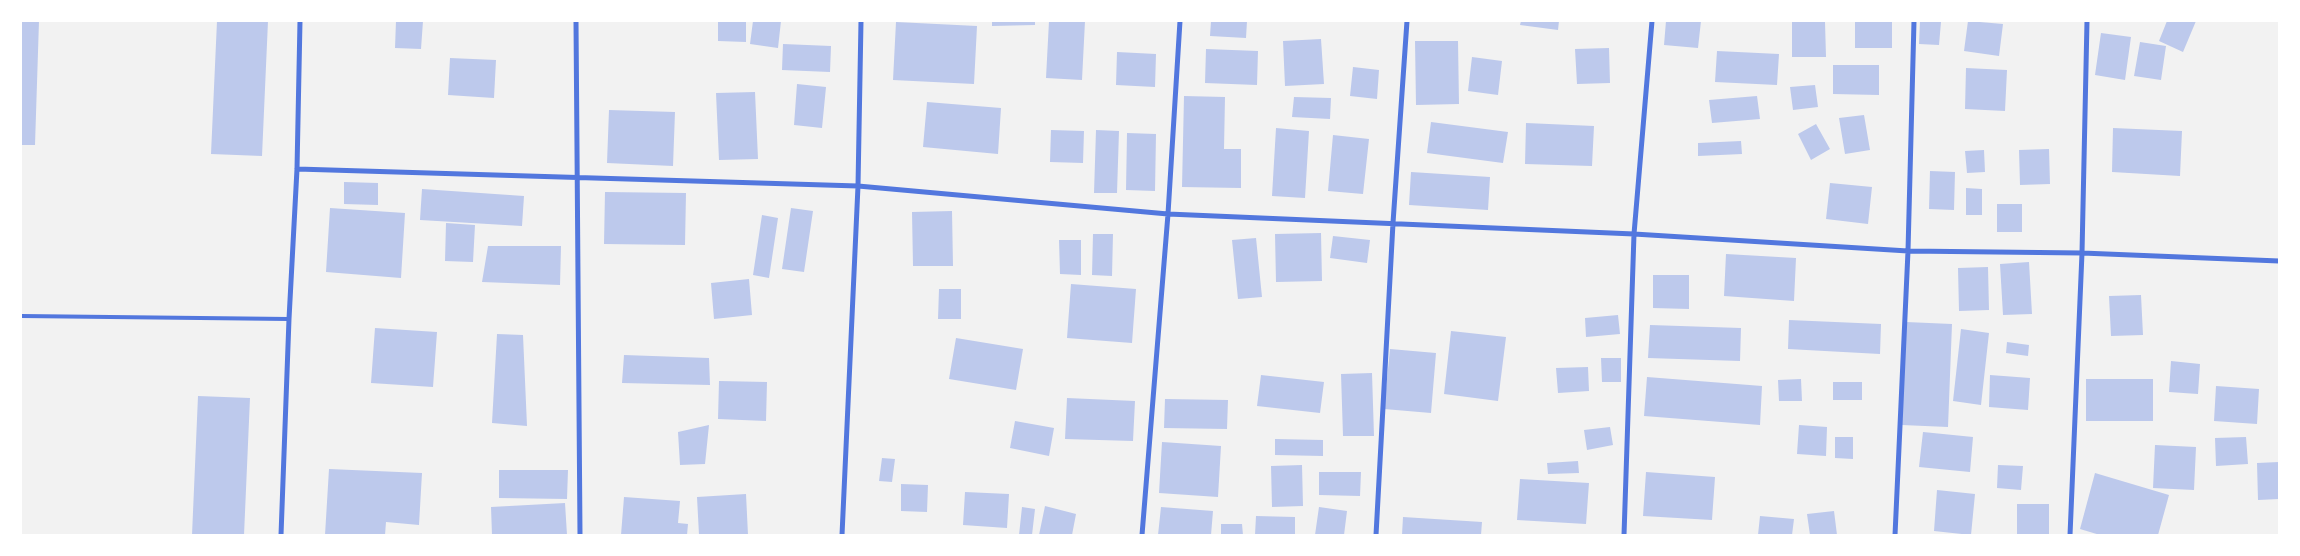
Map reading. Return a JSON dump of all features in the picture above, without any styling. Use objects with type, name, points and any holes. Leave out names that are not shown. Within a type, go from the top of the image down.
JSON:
[{"type":"street","points":[[282,535],[289,319],[297,169],[300,21]]},
{"type":"street","points":[[576,21],[580,535]]},
{"type":"street","points":[[842,535],[858,186],[861,21]]},
{"type":"street","points":[[1142,535],[1168,214],[1180,21]]},
{"type":"street","points":[[1376,535],[1393,223],[1407,21]]},
{"type":"street","points":[[1624,535],[1634,234],[1652,21]]},
{"type":"street","points":[[1895,535],[1908,251],[1914,21]]},
{"type":"street","points":[[2070,535],[2082,253],[2087,21]]},
{"type":"street","points":[[297,169],[576,179],[858,186],[1168,214],[1634,234],[1908,251],[2082,253],[2279,261]]},
{"type":"lane","points":[[21,316],[289,319]]},
{"type":"building","points":[[21,21],[39,21],[35,145],[21,145]]},
{"type":"building","points":[[217,21],[268,21],[262,156],[211,154]]},
{"type":"building","points":[[396,21],[423,21],[421,49],[395,48]]},
{"type":"building","points":[[718,21],[746,21],[746,42],[718,41]]},
{"type":"building","points":[[753,21],[781,21],[778,48],[750,44]]},
{"type":"building","points":[[992,21],[1035,21],[1035,25],[992,26]]},
{"type":"building","points":[[1049,21],[1085,21],[1082,80],[1046,78]]},
{"type":"building","points":[[1211,21],[1247,21],[1246,38],[1210,36]]},
{"type":"building","points":[[1521,21],[1559,21],[1558,30],[1520,25]]},
{"type":"building","points":[[1666,21],[1701,21],[1698,48],[1664,45]]},
{"type":"building","points":[[1855,21],[1892,21],[1892,48],[1855,48]]},
{"type":"building","points":[[1920,21],[1941,22],[1939,45],[1919,44]]},
{"type":"building","points":[[1968,21],[2003,24],[1999,56],[1964,51]]},
{"type":"building","points":[[2167,21],[2196,21],[2183,52],[2159,41]]},
{"type":"building","points":[[896,22],[977,26],[974,84],[893,80]]},
{"type":"building","points":[[1792,22],[1825,22],[1826,57],[1792,57]]},
{"type":"building","points":[[2101,33],[2131,37],[2125,80],[2095,75]]},
{"type":"building","points":[[1321,39],[1324,84],[1285,86],[1283,41]]},
{"type":"building","points":[[1415,41],[1458,41],[1459,104],[1416,105]]},
{"type":"building","points":[[2140,42],[2166,46],[2161,80],[2134,76]]},
{"type":"building","points":[[783,44],[831,46],[830,72],[782,70]]},
{"type":"building","points":[[1609,48],[1610,83],[1577,84],[1575,49]]},
{"type":"building","points":[[1206,49],[1258,51],[1257,85],[1205,83]]},
{"type":"building","points":[[1717,51],[1779,54],[1777,85],[1715,82]]},
{"type":"building","points":[[1117,52],[1156,54],[1155,87],[1116,85]]},
{"type":"building","points":[[1472,57],[1502,61],[1498,95],[1468,91]]},
{"type":"building","points":[[450,58],[496,60],[494,98],[448,95]]},
{"type":"building","points":[[1833,65],[1879,65],[1879,95],[1833,94]]},
{"type":"building","points":[[1353,67],[1379,70],[1377,99],[1350,96]]},
{"type":"building","points":[[1966,68],[2007,70],[2005,111],[1965,109]]},
{"type":"building","points":[[797,84],[826,87],[822,128],[794,125]]},
{"type":"building","points":[[1815,85],[1818,107],[1793,110],[1790,87]]},
{"type":"building","points":[[755,92],[758,159],[719,160],[716,93]]},
{"type":"building","points":[[1184,96],[1225,97],[1224,149],[1241,149],[1241,188],[1182,187]]},
{"type":"building","points":[[1757,96],[1760,119],[1712,123],[1709,100]]},
{"type":"building","points":[[1294,97],[1331,98],[1330,119],[1292,117]]},
{"type":"building","points":[[927,102],[1001,108],[998,154],[923,147]]},
{"type":"building","points":[[609,110],[675,112],[673,166],[607,163]]},
{"type":"building","points":[[1864,115],[1870,150],[1845,154],[1839,118]]},
{"type":"building","points":[[1431,122],[1508,132],[1503,163],[1427,153]]},
{"type":"building","points":[[1526,123],[1594,126],[1592,166],[1525,164]]},
{"type":"building","points":[[1816,124],[1830,149],[1811,160],[1798,134]]},
{"type":"building","points":[[1276,128],[1309,131],[1305,198],[1272,196]]},
{"type":"building","points":[[2113,128],[2182,131],[2180,176],[2112,172]]},
{"type":"building","points":[[1051,130],[1084,131],[1083,163],[1050,162]]},
{"type":"building","points":[[1096,130],[1119,131],[1117,193],[1094,193]]},
{"type":"building","points":[[1127,133],[1156,134],[1155,191],[1126,190]]},
{"type":"building","points":[[1333,135],[1369,139],[1363,194],[1328,191]]},
{"type":"building","points":[[1741,141],[1742,154],[1698,156],[1698,143]]},
{"type":"building","points":[[2049,149],[2050,184],[2020,185],[2019,150]]},
{"type":"building","points":[[1984,150],[1985,172],[1967,173],[1965,151]]},
{"type":"building","points":[[1930,171],[1955,172],[1954,210],[1929,209]]},
{"type":"building","points":[[1411,172],[1490,177],[1488,210],[1409,205]]},
{"type":"building","points":[[344,182],[378,183],[378,205],[344,204]]},
{"type":"building","points":[[1830,183],[1872,187],[1868,224],[1826,219]]},
{"type":"building","points":[[1966,188],[1982,189],[1982,215],[1966,215]]},
{"type":"building","points":[[422,189],[524,196],[522,226],[420,220]]},
{"type":"building","points":[[605,192],[686,193],[685,245],[604,244]]},
{"type":"building","points":[[1997,204],[2022,204],[2022,232],[1997,232]]},
{"type":"building","points":[[330,208],[405,213],[401,278],[326,272]]},
{"type":"building","points":[[791,208],[813,211],[804,272],[782,269]]},
{"type":"building","points":[[952,211],[953,266],[913,266],[912,212]]},
{"type":"building","points":[[762,215],[778,218],[769,278],[753,275]]},
{"type":"building","points":[[446,223],[475,225],[473,262],[445,261]]},
{"type":"building","points":[[1321,233],[1322,281],[1276,282],[1275,234]]},
{"type":"building","points":[[1093,234],[1113,234],[1112,276],[1092,275]]},
{"type":"building","points":[[1333,236],[1370,240],[1367,263],[1330,258]]},
{"type":"building","points":[[1256,238],[1262,297],[1238,299],[1232,240]]},
{"type":"building","points":[[1059,240],[1081,240],[1081,275],[1060,274]]},
{"type":"building","points":[[488,246],[561,246],[560,285],[482,282]]},
{"type":"building","points":[[1726,254],[1796,258],[1794,301],[1724,296]]},
{"type":"building","points":[[2029,262],[2032,314],[2003,315],[2000,264]]},
{"type":"building","points":[[1988,267],[1989,310],[1959,311],[1958,268]]},
{"type":"building","points":[[1653,275],[1689,275],[1689,309],[1653,308]]},
{"type":"building","points":[[749,279],[752,315],[714,319],[711,283]]},
{"type":"building","points":[[1071,284],[1136,289],[1132,343],[1067,338]]},
{"type":"building","points":[[939,289],[961,289],[961,319],[938,319]]},
{"type":"building","points":[[2141,295],[2143,335],[2111,336],[2109,296]]},
{"type":"building","points":[[1618,315],[1620,334],[1586,337],[1585,318]]},
{"type":"building","points":[[1789,320],[1881,324],[1880,354],[1788,349]]},
{"type":"building","points":[[1906,322],[1952,324],[1948,427],[1902,425]]},
{"type":"building","points":[[1650,325],[1741,328],[1740,361],[1648,358]]},
{"type":"building","points":[[375,328],[437,332],[433,387],[371,383]]},
{"type":"building","points":[[1961,329],[1989,333],[1981,405],[1953,401]]},
{"type":"building","points":[[1451,331],[1506,337],[1498,401],[1444,394]]},
{"type":"building","points":[[497,334],[523,335],[527,426],[492,423]]},
{"type":"building","points":[[956,338],[1023,349],[1016,390],[949,379]]},
{"type":"building","points":[[2007,342],[2029,345],[2028,356],[2006,353]]},
{"type":"building","points":[[1390,349],[1436,353],[1431,413],[1384,409]]},
{"type":"building","points":[[624,355],[709,358],[710,385],[622,383]]},
{"type":"building","points":[[1601,358],[1621,358],[1621,382],[1602,382]]},
{"type":"building","points":[[2171,361],[2200,364],[2198,394],[2169,392]]},
{"type":"building","points":[[1588,367],[1589,391],[1558,393],[1556,368]]},
{"type":"building","points":[[1372,373],[1374,436],[1343,436],[1341,374]]},
{"type":"building","points":[[1261,375],[1324,382],[1320,413],[1257,406]]},
{"type":"building","points":[[1990,375],[2030,378],[2028,410],[1989,407]]},
{"type":"building","points":[[1647,377],[1762,386],[1760,425],[1644,416]]},
{"type":"building","points":[[1801,379],[1802,401],[1779,401],[1778,380]]},
{"type":"building","points":[[2086,379],[2153,379],[2153,421],[2086,421]]},
{"type":"building","points":[[719,381],[767,382],[766,421],[718,419]]},
{"type":"building","points":[[1833,382],[1862,382],[1862,400],[1833,400]]},
{"type":"building","points":[[2216,386],[2259,389],[2257,424],[2214,421]]},
{"type":"building","points":[[198,396],[250,398],[244,535],[192,535]]},
{"type":"building","points":[[1067,398],[1135,401],[1133,441],[1065,439]]},
{"type":"building","points":[[1165,399],[1228,400],[1227,429],[1164,428]]},
{"type":"building","points":[[1015,421],[1054,428],[1049,456],[1010,448]]},
{"type":"building","points":[[709,425],[705,464],[680,465],[678,432]]},
{"type":"building","points":[[1799,425],[1827,427],[1826,456],[1797,454]]},
{"type":"building","points":[[1610,427],[1613,445],[1587,450],[1584,430]]},
{"type":"building","points":[[1923,432],[1973,437],[1970,472],[1919,467]]},
{"type":"building","points":[[1835,437],[1853,437],[1853,459],[1835,458]]},
{"type":"building","points":[[2246,437],[2248,464],[2216,466],[2215,438]]},
{"type":"building","points":[[1275,439],[1323,440],[1323,456],[1275,455]]},
{"type":"building","points":[[1162,442],[1221,446],[1218,497],[1159,493]]},
{"type":"building","points":[[2155,445],[2196,447],[2194,490],[2153,488]]},
{"type":"building","points":[[882,458],[895,459],[892,482],[879,481]]},
{"type":"building","points":[[1578,461],[1579,473],[1548,474],[1547,463]]},
{"type":"building","points":[[2279,462],[2279,499],[2258,500],[2257,463]]},
{"type":"building","points":[[1302,465],[1303,506],[1272,507],[1271,466]]},
{"type":"building","points":[[1998,465],[2023,466],[2021,490],[1997,488]]},
{"type":"building","points":[[329,469],[422,473],[419,525],[386,522],[385,535],[325,535]]},
{"type":"building","points":[[499,470],[568,470],[567,499],[499,498]]},
{"type":"building","points":[[1319,472],[1361,472],[1360,496],[1319,495]]},
{"type":"building","points":[[1646,472],[1715,477],[1712,520],[1643,516]]},
{"type":"building","points":[[2095,473],[2169,495],[2158,535],[2100,535],[2080,529]]},
{"type":"building","points":[[1520,479],[1589,483],[1586,524],[1517,520]]},
{"type":"building","points":[[901,484],[928,485],[927,512],[901,511]]},
{"type":"building","points":[[1937,490],[1975,494],[1971,535],[1934,531]]},
{"type":"building","points":[[965,492],[1009,494],[1007,528],[963,525]]},
{"type":"building","points":[[746,494],[748,535],[699,535],[697,497]]},
{"type":"building","points":[[624,497],[680,501],[678,523],[688,524],[687,535],[621,535]]},
{"type":"building","points":[[565,503],[567,535],[492,535],[491,507]]},
{"type":"building","points":[[2017,504],[2049,504],[2049,535],[2017,535]]},
{"type":"building","points":[[1045,506],[1076,514],[1072,535],[1039,535]]},
{"type":"building","points":[[1022,507],[1035,509],[1032,535],[1019,535]]},
{"type":"building","points":[[1161,507],[1213,511],[1211,535],[1158,535]]},
{"type":"building","points":[[1319,507],[1347,511],[1344,535],[1315,535]]},
{"type":"building","points":[[1834,511],[1837,535],[1810,535],[1807,514]]},
{"type":"building","points":[[1256,516],[1295,517],[1295,535],[1255,535]]},
{"type":"building","points":[[1760,516],[1794,519],[1792,535],[1758,535]]},
{"type":"building","points":[[1403,517],[1482,522],[1481,535],[1402,535]]},
{"type":"building","points":[[1221,524],[1242,524],[1243,535],[1221,535]]}]
